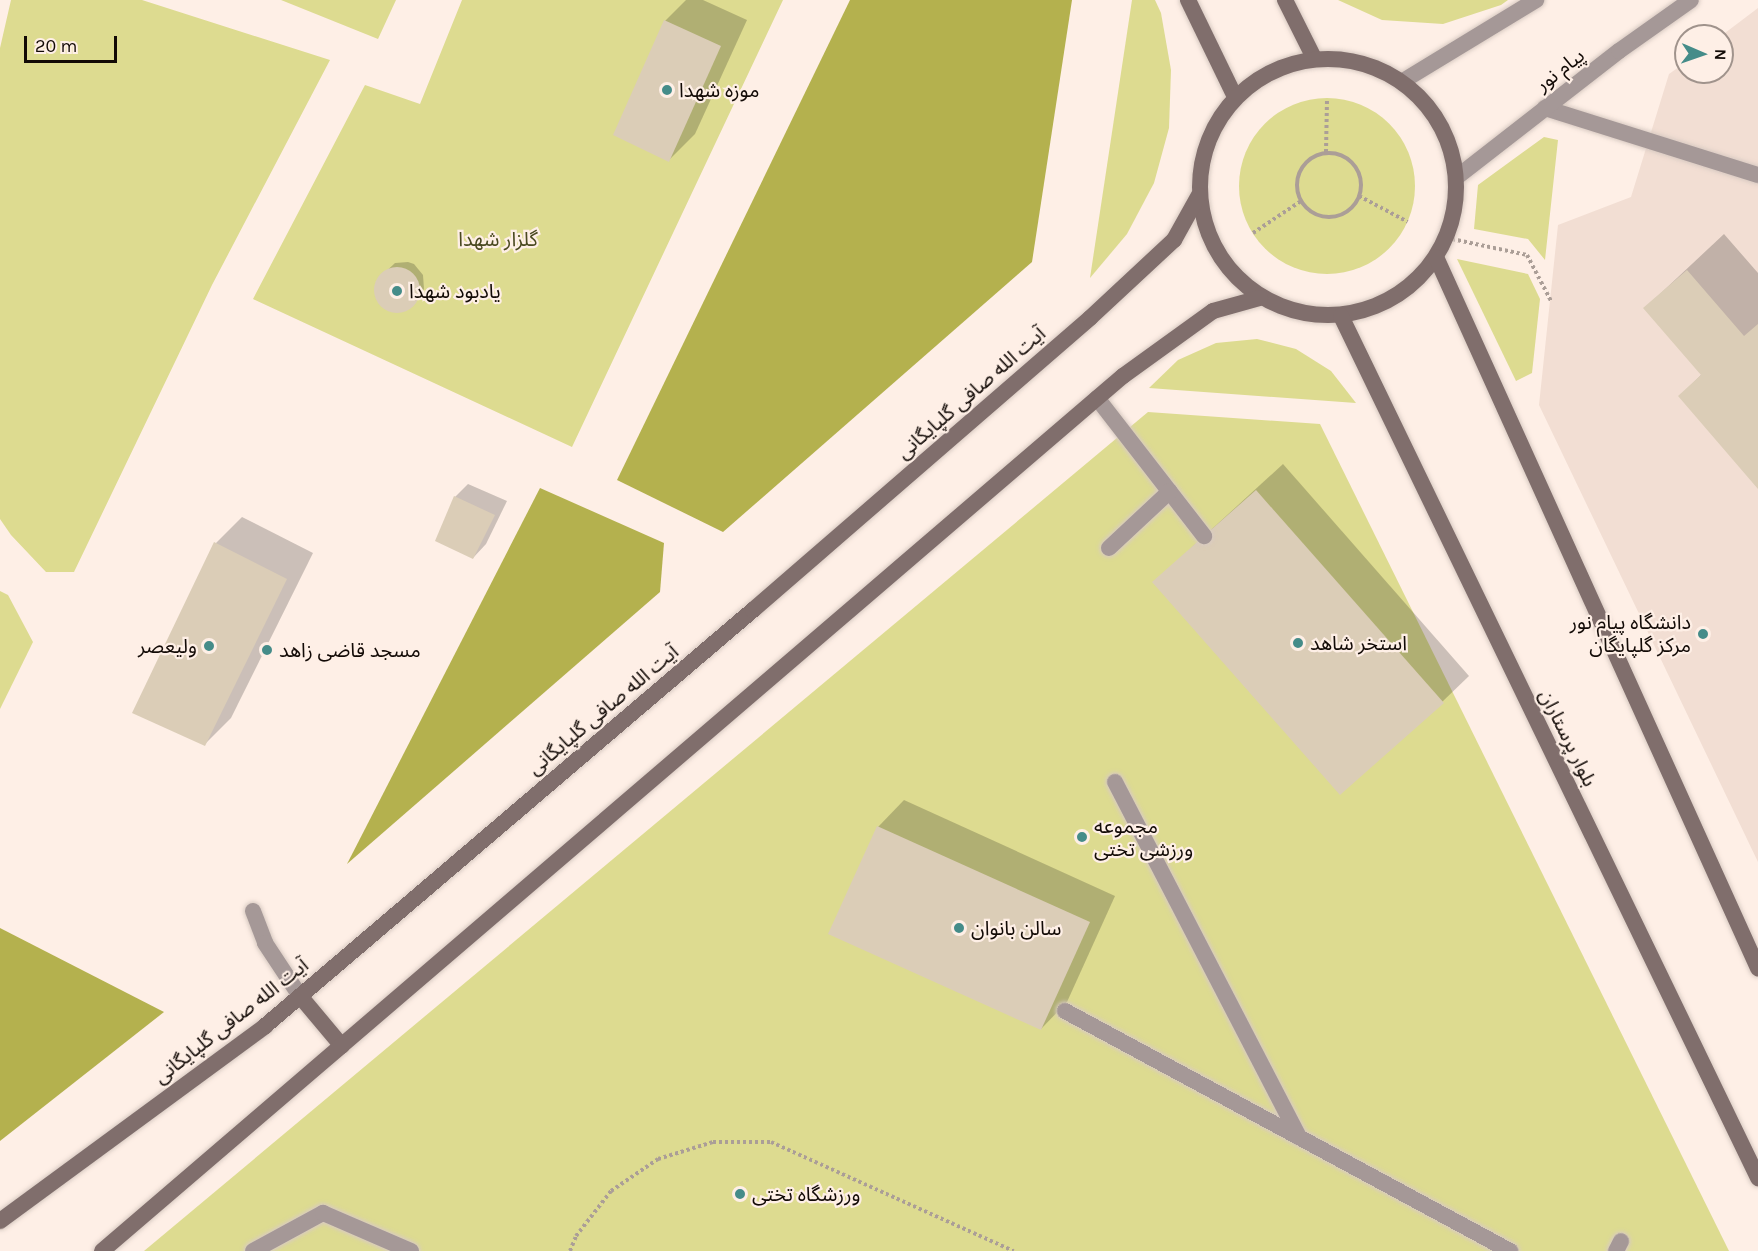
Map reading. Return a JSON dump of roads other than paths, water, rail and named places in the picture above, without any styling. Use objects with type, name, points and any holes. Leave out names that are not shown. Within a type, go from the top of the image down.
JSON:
[{"type":"main road","points":[[1188,0],[1235,97]]},
{"type":"main road","points":[[1285,0],[1314,58]]},
{"type":"main road","points":[[1314,58],[1345,58],[1375,66],[1403,81],[1430,108],[1448,140],[1457,177],[1453,218],[1436,257],[1411,286],[1378,307],[1341,316],[1299,314],[1260,298],[1229,271],[1208,236],[1198,195],[1201,160],[1211,134],[1235,97],[1271,70],[1314,58]]},
{"type":"main road","name":"آیت الله صافی گلپایگانی","points":[[0,1221],[265,1026],[1090,318],[1174,240],[1198,195]]},
{"type":"main road","points":[[1436,257],[1758,968]]},
{"type":"main road","points":[[102,1251],[1123,376],[1213,310],[1260,298]]},
{"type":"main road","name":"بلوار پرستاران","points":[[1341,316],[1758,1178]]},
{"type":"main road","points":[[300,996],[342,1047]]},
{"type":"street","points":[[1403,81],[1536,0]]},
{"type":"street","name":"پیام نور","points":[[1457,177],[1545,108],[1691,0]]},
{"type":"street","points":[[1545,108],[1758,175]]},
{"type":"street","points":[[1097,398],[1204,536]]},
{"type":"street","points":[[1109,548],[1170,491]]},
{"type":"street","points":[[1115,782],[1299,1137]]},
{"type":"street","points":[[253,911],[265,943],[300,996]]},
{"type":"street","points":[[1065,1011],[1510,1251]]},
{"type":"street","points":[[253,1251],[323,1213],[411,1251]]},
{"type":"place","name":"موزه شهدا","points":[[667,90]]},
{"type":"place","name":"یادبود شهدا","points":[[397,291]]},
{"type":"place","name":"دانشگاه پیام نور مرکز گلپایگان","points":[[1703,634]]},
{"type":"place","name":"استخر شاهد","points":[[1298,643]]},
{"type":"place","name":"ولیعصر","points":[[209,646]]},
{"type":"place","name":"مسجد قاضی زاهد","points":[[267,650]]},
{"type":"place","name":"مجموعه ورزشی تختی","points":[[1082,837]]},
{"type":"place","name":"سالن بانوان","points":[[959,928]]},
{"type":"place","name":"ورزشگاه تختی","points":[[740,1194]]},
{"type":"park label","name":"گلزار شهدا","points":[[498,239]]}]
